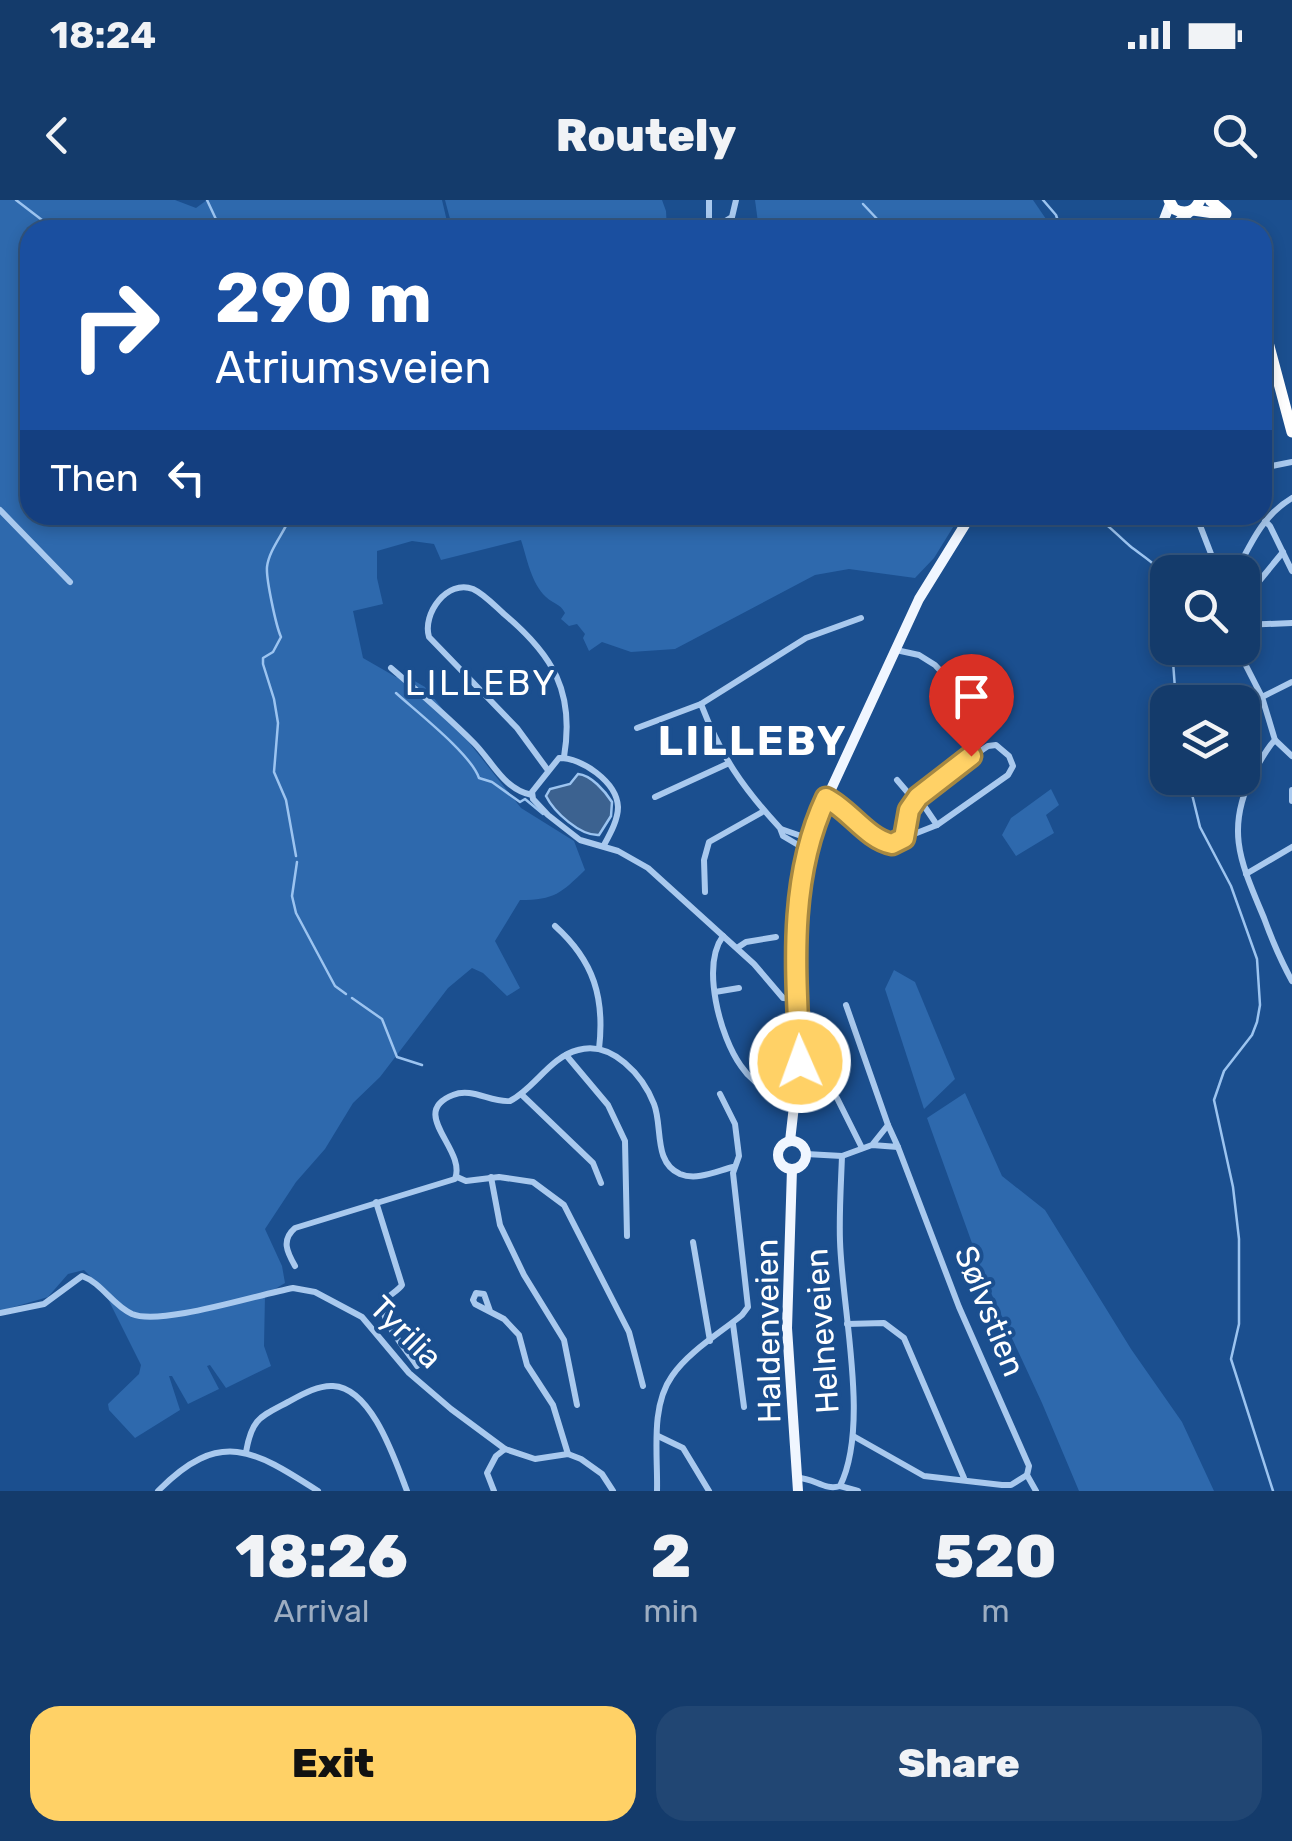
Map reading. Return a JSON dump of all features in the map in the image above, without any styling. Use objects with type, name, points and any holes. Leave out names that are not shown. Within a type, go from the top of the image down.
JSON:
[{"type":"highway","points":[[1210,200],[1230,220]]},
{"type":"highway","points":[[1168,202],[1180,212],[1195,207],[1222,220]]},
{"type":"highway","points":[[1272,357],[1292,432]]},
{"type":"main road","points":[[790,1140],[800,1062],[798,894],[807,844],[895,650],[934,572],[965,525]]},
{"type":"main road","points":[[790,1140],[801,1144],[806,1154],[800,1166],[792,1169],[782,1166],[778,1157],[780,1146],[790,1140]]},
{"type":"main road","name":"Haldenveien","points":[[792,1169],[787,1328],[798,1485]]},
{"type":"street","points":[[0,510],[70,582]]},
{"type":"street","points":[[1200,525],[1211,555]]},
{"type":"street","points":[[1245,555],[1262,525]]},
{"type":"street","points":[[1266,525],[1292,571]]},
{"type":"street","points":[[1260,580],[1283,552]]},
{"type":"street","points":[[532,795],[548,769],[564,756],[567,712],[562,686],[551,664],[516,624],[479,593],[468,588],[451,591],[431,613],[429,638],[517,728],[548,769]]},
{"type":"street","points":[[637,728],[700,704],[806,638],[859,619],[853,610]]},
{"type":"street","points":[[1260,625],[1292,623]]},
{"type":"street","points":[[895,650],[935,664],[965,697]]},
{"type":"street","points":[[1246,665],[1262,697],[1275,740],[1292,756]]},
{"type":"street","points":[[391,668],[474,743],[501,776],[532,795],[548,815],[580,840],[604,845],[648,868],[737,948],[783,998],[797,999]]},
{"type":"street","points":[[939,700],[951,682]]},
{"type":"street","points":[[1262,697],[1292,682]]},
{"type":"street","points":[[700,704],[727,764],[780,828],[807,844]]},
{"type":"street","points":[[1275,740],[1248,785],[1240,810],[1238,846],[1292,981]]},
{"type":"street","points":[[826,798],[886,844],[904,838],[937,825],[1008,775],[1012,766],[1009,756],[996,744],[988,746],[916,799],[909,810],[904,838]]},
{"type":"street","points":[[564,756],[603,778],[615,794],[618,809],[604,845]]},
{"type":"street","points":[[655,797],[727,764]]},
{"type":"street","points":[[897,780],[937,825]]},
{"type":"street","points":[[1292,790],[1292,801]]},
{"type":"street","points":[[705,892],[708,842],[764,811]]},
{"type":"street","points":[[1246,874],[1292,847]]},
{"type":"street","points":[[554,926],[578,950],[594,979],[601,1006],[599,1049]]},
{"type":"street","points":[[723,936],[712,962],[715,992],[738,1062],[748,1076],[771,1093]]},
{"type":"street","points":[[737,948],[746,942],[776,938]]},
{"type":"street","points":[[715,992],[738,988]]},
{"type":"street","name":"Sølvstien","points":[[846,1005],[959,1307],[1029,1466],[1027,1475],[1036,1491]]},
{"type":"street","points":[[457,1177],[455,1153],[436,1126],[442,1103],[460,1093],[510,1101],[566,1055],[583,1048],[599,1049],[622,1060],[645,1087],[656,1112],[662,1153],[672,1169],[684,1176],[697,1176],[733,1166]]},
{"type":"street","points":[[566,1055],[608,1104],[625,1141],[627,1236]]},
{"type":"street","points":[[521,1094],[593,1163],[601,1183]]},
{"type":"street","points":[[658,1491],[660,1408],[672,1375],[746,1312],[749,1301],[733,1166],[739,1156],[735,1124],[720,1094]]},
{"type":"street","points":[[837,1098],[862,1148]]},
{"type":"street","points":[[806,1154],[842,1156],[872,1144],[888,1124]]},
{"type":"street","points":[[872,1144],[898,1148]]},
{"type":"street","name":"Helneveien","points":[[840,1486],[853,1454],[854,1437],[840,1241],[842,1156]]},
{"type":"street","points":[[457,1177],[533,1182],[564,1205],[629,1332],[643,1386]]},
{"type":"street","points":[[295,1266],[286,1245],[292,1230],[457,1177]]},
{"type":"street","points":[[491,1177],[500,1225],[524,1275],[564,1340],[577,1404]]},
{"type":"street","points":[[376,1202],[402,1285],[383,1308],[393,1333],[417,1366]]},
{"type":"street","points":[[693,1242],[710,1341]]},
{"type":"street","name":"Tyrilia","points":[[0,1314],[44,1304],[82,1276],[128,1312],[144,1317],[169,1316],[298,1288],[315,1292],[353,1310],[372,1326],[409,1373],[505,1449],[535,1459],[568,1454]]},
{"type":"street","points":[[490,1312],[519,1335],[527,1364],[553,1405],[568,1454],[593,1465],[613,1491]]},
{"type":"street","points":[[732,1323],[744,1406]]},
{"type":"street","points":[[847,1324],[884,1323],[904,1338],[964,1478]]},
{"type":"street","points":[[246,1452],[250,1431],[262,1416],[306,1392],[337,1386],[354,1394],[372,1412],[407,1491]]},
{"type":"street","points":[[658,1436],[683,1448],[709,1491]]},
{"type":"street","points":[[854,1437],[924,1476],[964,1478],[1002,1486],[1027,1475]]},
{"type":"street","points":[[494,1491],[487,1473],[505,1449]]},
{"type":"street","points":[[158,1491],[178,1471],[218,1452],[246,1452],[267,1458],[318,1491]]},
{"type":"street","points":[[798,1485],[815,1481],[827,1490],[840,1486],[858,1491]]},
{"type":"shaded area","points":[[0,200],[175,200],[196,208],[207,200],[442,200],[447,220],[20,220],[20,525],[954,525],[934,558],[915,578],[849,569],[815,575],[675,649],[631,652],[602,642],[589,651],[585,634],[577,624],[569,626],[561,619],[563,610],[537,585],[521,540],[441,560],[434,544],[412,541],[377,551],[377,578],[383,604],[353,611],[363,658],[396,677],[406,676],[425,687],[521,808],[574,841],[585,870],[557,894],[520,900],[495,941],[520,988],[507,996],[472,968],[448,988],[380,1077],[353,1103],[325,1149],[296,1182],[265,1229],[282,1266],[285,1283],[265,1295],[264,1346],[271,1366],[226,1388],[207,1366],[219,1389],[188,1404],[169,1376],[180,1410],[135,1438],[108,1404],[139,1374],[141,1365],[103,1289],[84,1270],[68,1274],[48,1297],[0,1311]]},
{"type":"shaded area","points":[[445,200],[662,200],[666,220],[450,220]]},
{"type":"shaded area","points":[[755,200],[1033,200],[1046,219],[1046,220],[758,220]]},
{"type":"shaded area","points":[[578,774],[593,780],[612,802],[611,816],[599,835],[584,832],[568,822],[546,796],[550,789],[570,784]]},
{"type":"shaded area","points":[[1051,789],[1059,805],[1046,815],[1054,833],[1016,856],[1002,835],[1011,818]]},
{"type":"shaded area","points":[[894,970],[915,982],[955,1079],[924,1109],[885,989]]},
{"type":"shaded area","points":[[965,1093],[1002,1176],[1045,1210],[1131,1349],[1182,1422],[1214,1491],[1079,1491],[986,1282],[927,1118]]},
{"type":"waterway","points":[[16,200],[42,220]]},
{"type":"waterway","points":[[207,200],[216,220]]},
{"type":"waterway","points":[[1043,200],[1058,220]]},
{"type":"waterway","points":[[863,204],[878,220]]},
{"type":"waterway","points":[[286,525],[267,567],[281,637],[273,652],[263,658],[263,664],[278,723],[274,772],[286,800],[296,856]]},
{"type":"waterway","points":[[1106,525],[1150,561]]},
{"type":"waterway","points":[[1173,665],[1175,685]]},
{"type":"waterway","points":[[396,693],[455,746],[479,778],[492,782],[520,802],[525,799],[543,814]]},
{"type":"waterway","points":[[1192,795],[1200,827],[1231,886],[1257,959],[1257,1022],[1252,1035],[1224,1071],[1214,1100],[1233,1187],[1239,1239],[1239,1324],[1231,1359],[1273,1491]]},
{"type":"waterway","points":[[297,862],[292,896],[296,913],[335,986],[346,994]]},
{"type":"waterway","points":[[352,998],[382,1019],[397,1057],[422,1065]]},
{"type":"district","name":"LILLEBY","points":[[481,683]]},
{"type":"district","name":"LILLEBY","points":[[753,741]]},
{"type":"route","points":[[800,1062],[798,894],[808,839],[826,798],[841,806],[881,842],[892,844],[904,838],[909,810],[923,790],[971,756]]}]
